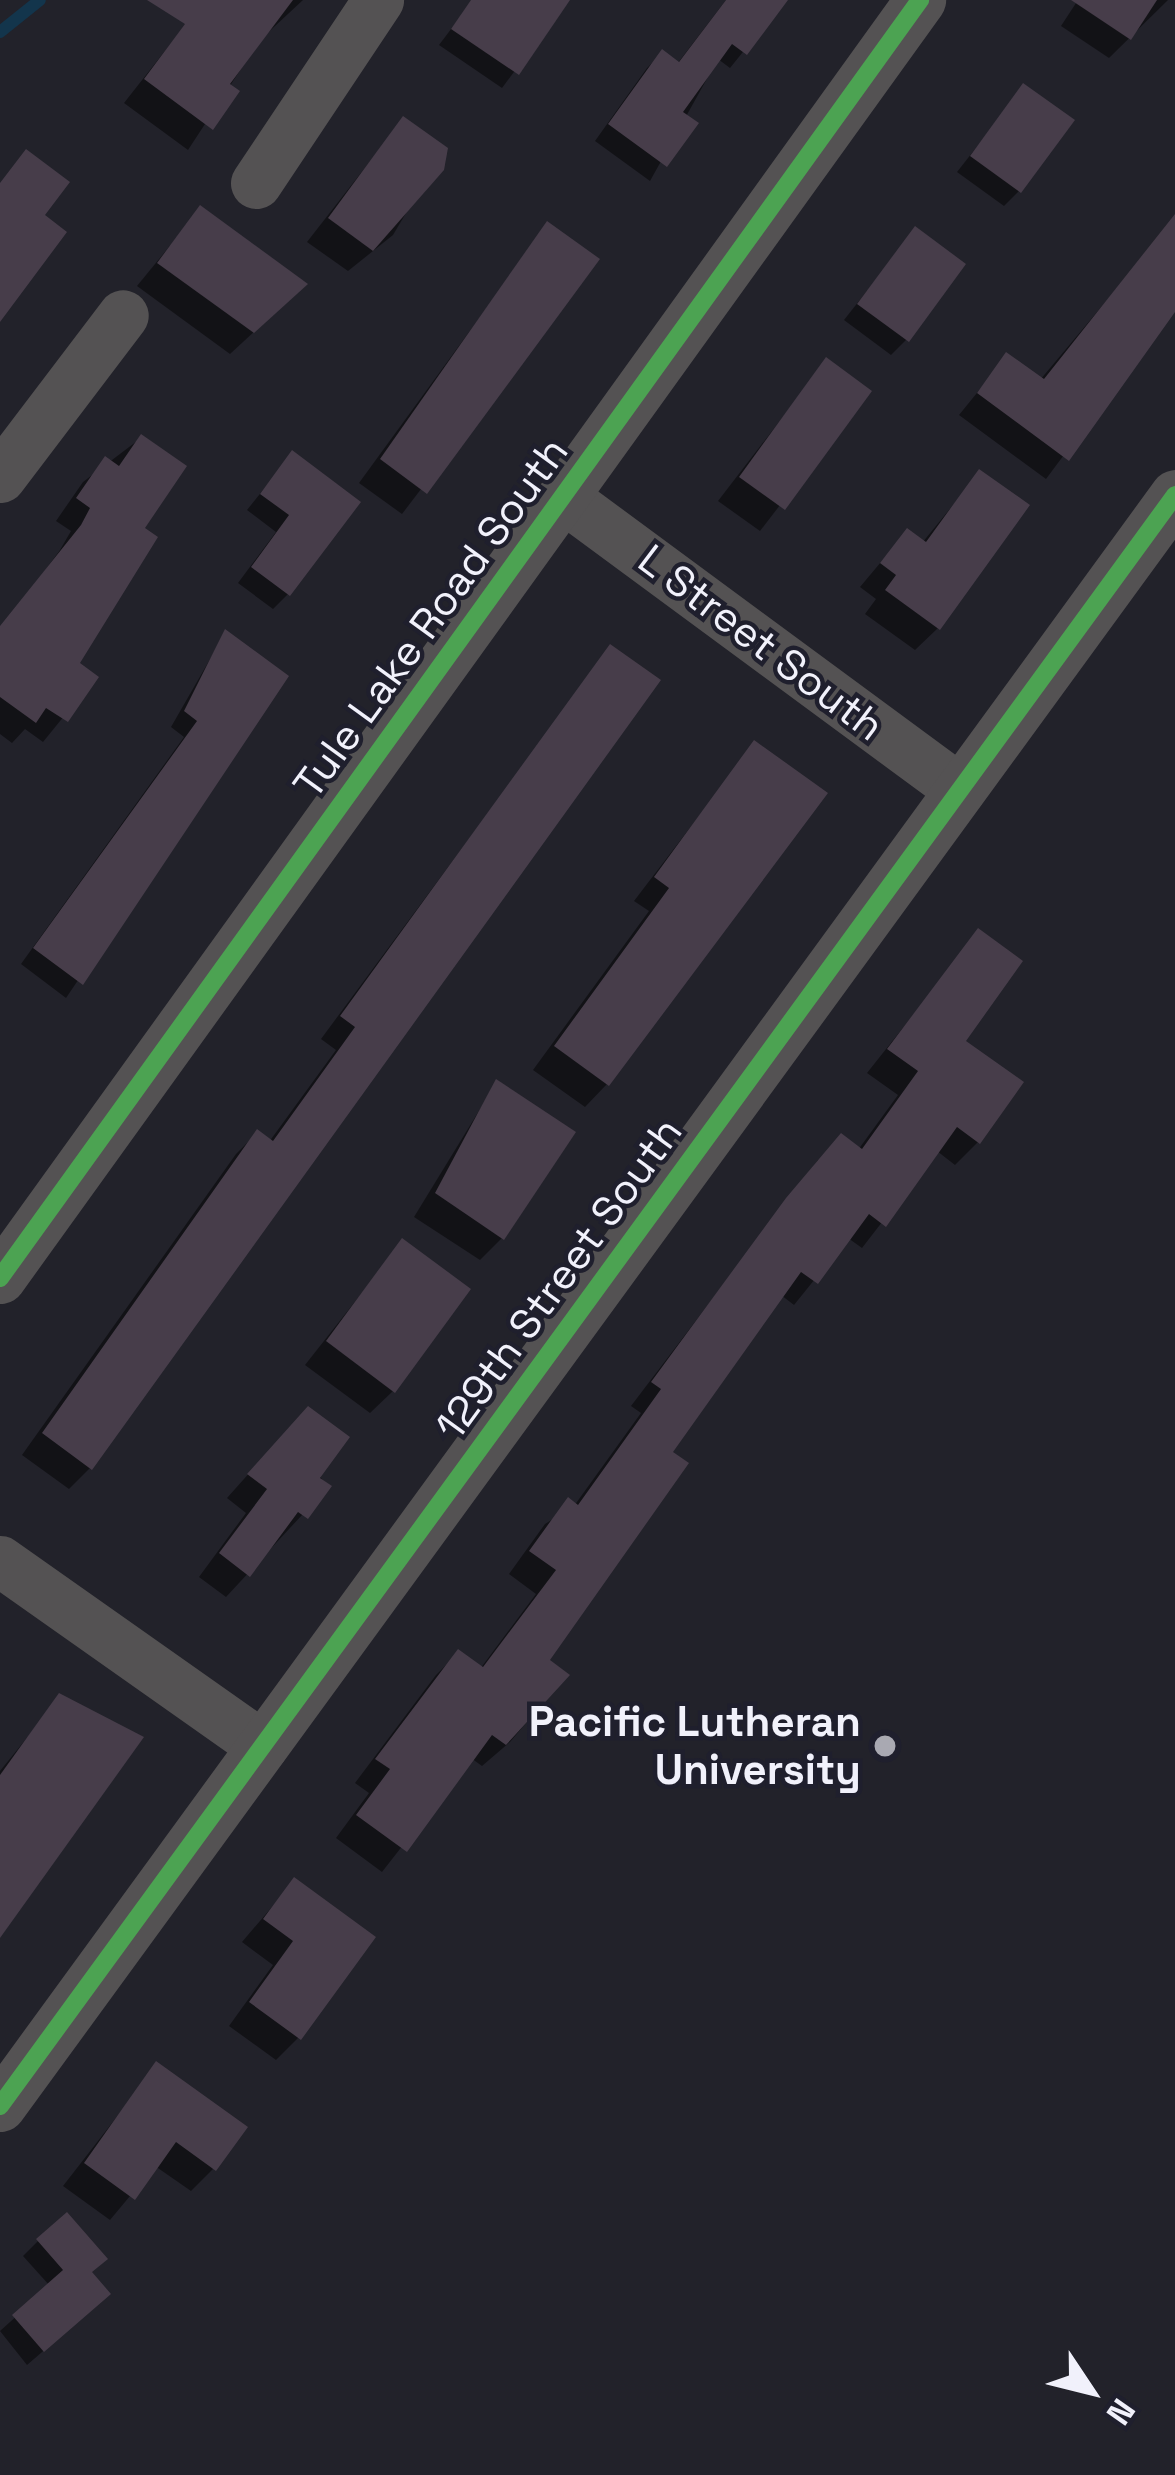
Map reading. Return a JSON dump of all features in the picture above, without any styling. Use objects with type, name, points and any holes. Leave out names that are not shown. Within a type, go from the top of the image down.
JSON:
[{"type":"street","points":[[256,183],[378,0]]},
{"type":"street","name":"Tule Lake Road South","points":[[0,1279],[563,497],[900,7]]},
{"type":"street","points":[[0,477],[123,314]]},
{"type":"street","name":"129th Street South","points":[[0,2106],[1175,495]]},
{"type":"street","name":"L Street South","points":[[563,497],[960,790]]},
{"type":"street","points":[[0,1561],[262,1746]]},
{"type":"building","points":[[147,0],[293,0],[230,84],[240,91],[213,130],[144,79],[185,24]]},
{"type":"building","points":[[471,0],[570,0],[519,75],[451,29]]},
{"type":"building","points":[[726,0],[788,0],[747,55],[732,44],[683,112],[699,123],[667,167],[608,124],[662,49],[679,62]]},
{"type":"building","points":[[1071,0],[1157,0],[1131,40]]},
{"type":"building","points":[[1023,83],[1075,120],[1021,193],[970,156]]},
{"type":"building","points":[[403,116],[448,148],[444,170],[373,251],[328,218]]},
{"type":"building","points":[[26,149],[70,182],[45,215],[67,232],[0,322],[0,183]]},
{"type":"building","points":[[200,205],[308,284],[254,333],[157,263]]},
{"type":"building","points":[[1175,214],[1175,312],[1069,461],[977,393],[1006,352],[1044,379]]},
{"type":"building","points":[[547,221],[600,259],[427,494],[380,459]]},
{"type":"building","points":[[915,226],[966,264],[909,342],[857,304]]},
{"type":"building","points":[[826,357],[872,391],[785,510],[739,477]]},
{"type":"building","points":[[141,434],[187,466],[145,528],[158,537],[80,663],[99,677],[68,722],[46,708],[36,723],[0,697],[0,626],[81,525],[90,508],[76,498],[105,456],[119,466]]},
{"type":"building","points":[[292,450],[361,502],[290,596],[251,567],[289,515],[260,494]]},
{"type":"building","points":[[979,469],[1030,505],[940,630],[885,590],[896,575],[880,563],[907,528],[926,542]]},
{"type":"building","points":[[225,629],[289,676],[83,985],[33,948],[197,721],[184,711]]},
{"type":"building","points":[[610,644],[661,680],[92,1470],[42,1433],[257,1129],[273,1141],[355,1027],[340,1016]]},
{"type":"building","points":[[754,740],[828,793],[609,1086],[554,1046],[669,888],[654,877]]},
{"type":"building","points":[[978,928],[1023,961],[966,1041],[1024,1082],[980,1144],[957,1127],[886,1227],[869,1214],[818,1284],[801,1272],[673,1452],[689,1463],[550,1660],[570,1675],[506,1745],[492,1735],[407,1852],[356,1815],[390,1769],[375,1759],[458,1649],[483,1667],[556,1570],[529,1551],[568,1497],[578,1505],[661,1389],[651,1382],[786,1198],[841,1133],[862,1149],[918,1071],[887,1049]]},
{"type":"building","points":[[496,1079],[576,1132],[504,1240],[435,1193]]},
{"type":"building","points":[[402,1238],[471,1289],[395,1393],[326,1341]]},
{"type":"building","points":[[308,1406],[350,1437],[320,1478],[332,1486],[308,1519],[298,1512],[250,1577],[219,1553],[267,1489],[247,1474]]},
{"type":"building","points":[[59,1693],[144,1737],[0,1938],[0,1775]]},
{"type":"building","points":[[294,1877],[376,1937],[301,2040],[249,2002],[293,1941],[263,1919]]},
{"type":"building","points":[[156,2061],[248,2127],[216,2171],[176,2142],[135,2200],[84,2163]]},
{"type":"building","points":[[67,2212],[108,2259],[92,2272],[111,2294],[44,2352],[12,2315],[63,2270],[36,2239]]},
{"type":"waterway","points":[[0,32],[40,0]]},
{"type":"cycle path","points":[[0,1278],[920,0]]},
{"type":"cycle path","points":[[0,2106],[1175,495]]},
{"type":"place","name":"Pacific Lutheran University","points":[[885,1746]]}]
